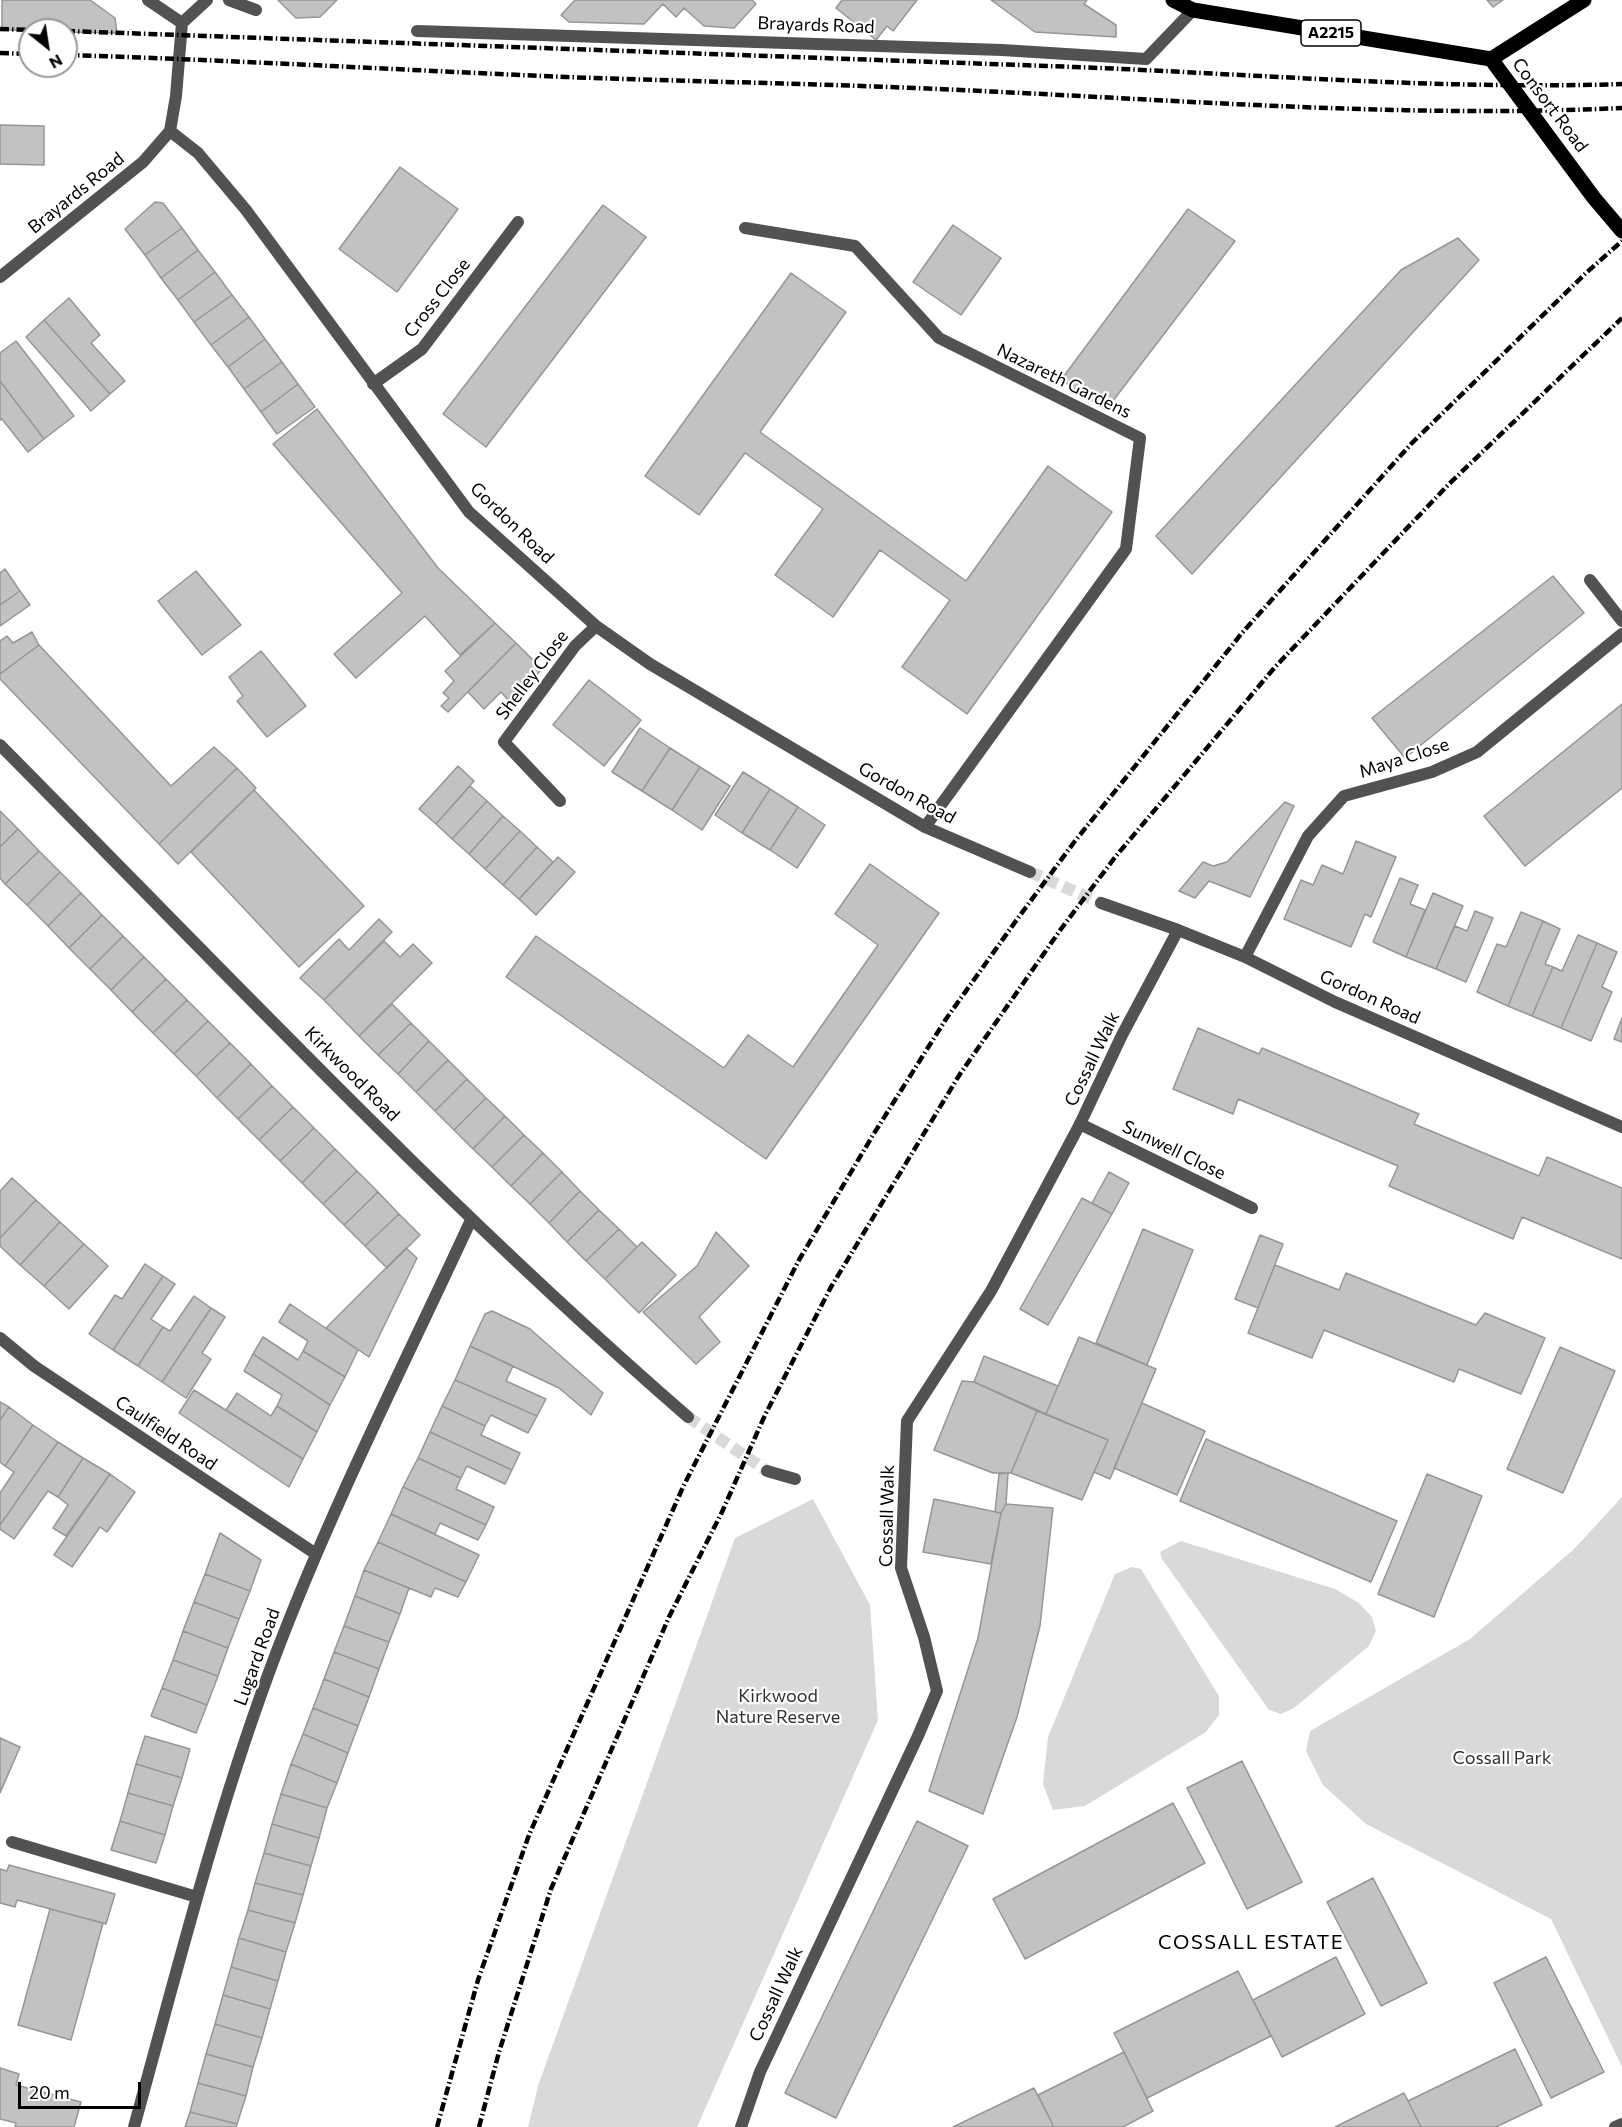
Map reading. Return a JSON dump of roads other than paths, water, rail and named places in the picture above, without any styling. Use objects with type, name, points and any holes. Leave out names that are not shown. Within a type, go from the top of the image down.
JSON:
[{"type":"main road","name":"Consort Road","points":[[1173,0],[1193,10],[1491,59],[1594,198],[1622,231]]},
{"type":"main road","points":[[1491,59],[1584,0]]},
{"type":"street","points":[[148,0],[182,23]]},
{"type":"street","points":[[170,130],[176,96],[182,23],[207,0]]},
{"type":"street","points":[[229,0],[256,10]]},
{"type":"street","name":"Brayards Road","points":[[417,31],[921,47],[1146,59],[1193,10]]},
{"type":"street","name":"Brayards Road","points":[[0,277],[143,162],[170,130]]},
{"type":"street","name":"Gordon Road","points":[[170,130],[198,153],[246,210],[469,513],[596,626],[650,664],[925,827],[1030,872]]},
{"type":"street","name":"Cross Close","points":[[373,384],[422,349],[518,222]]},
{"type":"street","name":"Nazareth Gardens","points":[[745,228],[855,246],[939,338],[1140,438],[1126,549],[925,827]]},
{"type":"street","points":[[1590,580],[1622,621]]},
{"type":"street","name":"Shelley Close","points":[[560,801],[504,742],[575,646],[596,626]]},
{"type":"street","name":"Maya Close","points":[[1245,957],[1308,836],[1344,796],[1432,772],[1477,752],[1622,633]]},
{"type":"street","name":"Kirkwood Road","points":[[0,745],[471,1220],[607,1346],[688,1417]]},
{"type":"street","name":"Gordon Road","points":[[1101,903],[1245,957],[1335,1002],[1622,1127]]},
{"type":"street","name":"Cossall Walk","points":[[741,2127],[760,2072],[918,1736],[936,1691],[924,1637],[901,1568],[907,1421],[991,1291],[1080,1124],[1122,1035],[1178,930]]},
{"type":"street","name":"Sunwell Close","points":[[1080,1124],[1252,1208]]},
{"type":"street","name":"Lugard Road","points":[[134,2127],[197,1897],[236,1769],[276,1653],[316,1554],[471,1220]]},
{"type":"street","name":"Caulfield Road","points":[[0,1338],[34,1366],[316,1554]]},
{"type":"street","points":[[767,1471],[795,1479]]},
{"type":"street","points":[[12,1842],[197,1897]]},
{"type":"street","points":[[1615,2127],[1622,2124]]},
{"type":"tunnel","points":[[1030,872],[1101,903]]},
{"type":"tunnel","points":[[688,1417],[767,1471]]},
{"type":"railway","points":[[0,29],[18,30]]},
{"type":"railway","points":[[78,31],[1075,67],[1416,83],[1622,84]]},
{"type":"railway","points":[[0,53],[18,54]]},
{"type":"railway","points":[[78,55],[566,77],[929,89],[1382,110],[1542,111],[1622,108]]},
{"type":"railway","points":[[437,2127],[478,1980],[529,1835],[683,1487],[799,1260],[873,1135],[946,1019],[1018,918],[1075,841],[1242,633],[1411,444],[1586,273],[1622,241]]},
{"type":"railway","points":[[479,2127],[499,2052],[551,1889],[669,1617],[722,1512],[765,1415],[831,1287],[960,1074],[1061,929],[1116,856],[1275,667],[1449,484],[1622,318]]},
{"type":"district","name":"COSSALL ESTATE","points":[[1251,1942]]},
{"type":"park label","name":"Kirkwood Nature Reserve","points":[[778,1706]]},
{"type":"park label","name":"Cossall Park","points":[[1502,1758]]}]
